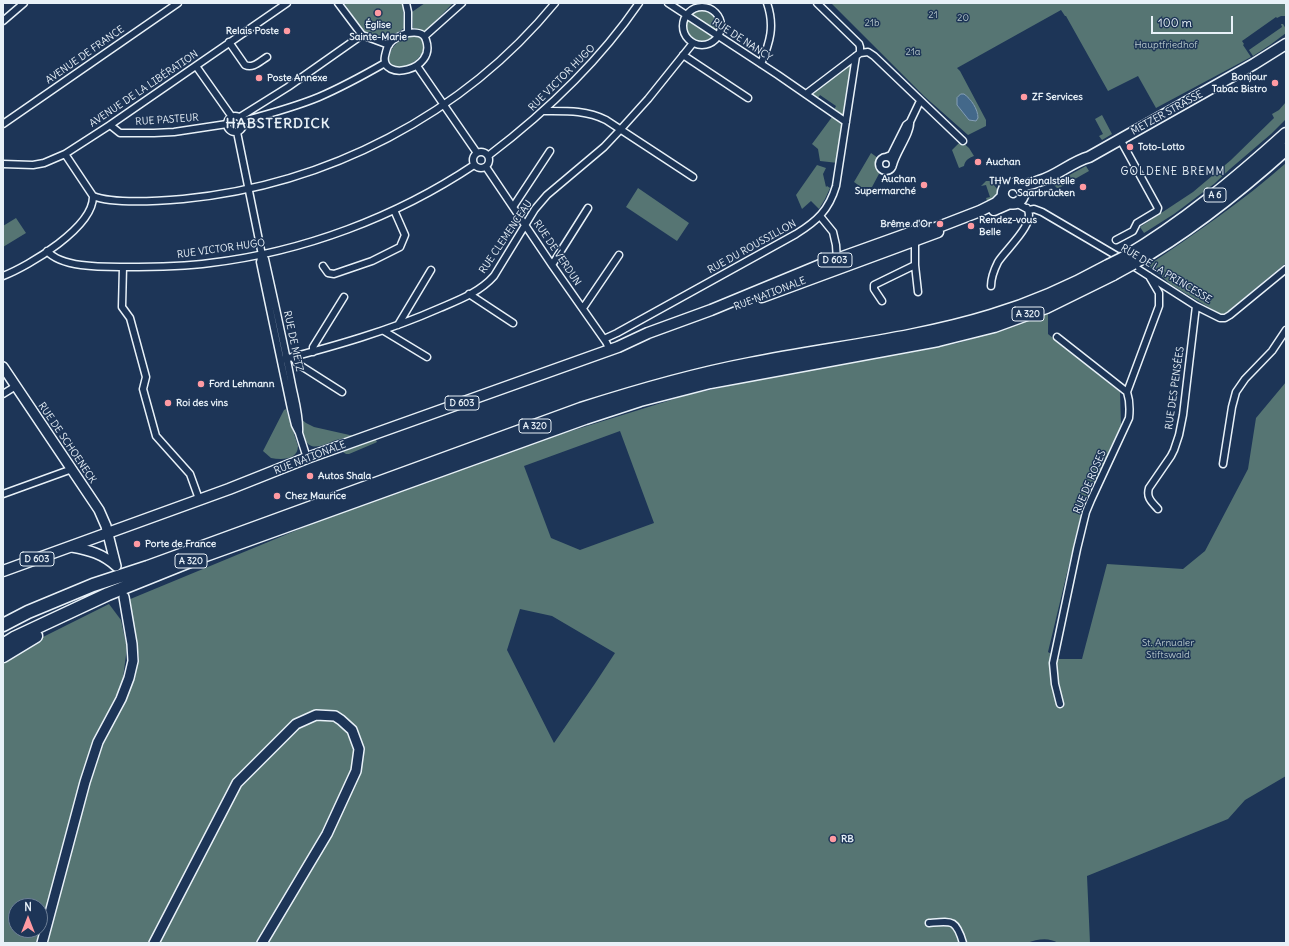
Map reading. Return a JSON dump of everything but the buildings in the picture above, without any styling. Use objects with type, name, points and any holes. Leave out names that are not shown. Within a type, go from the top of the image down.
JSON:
[{"type":"highway","name":"A 6","points":[[1143,252],[1234,181],[1286,134]]},
{"type":"highway","name":"A 6","points":[[1128,260],[1179,234],[1217,207],[1286,150]]},
{"type":"highway","name":"A 320","points":[[3,645],[14,638],[108,594],[200,557],[578,421],[640,400],[718,380],[930,341],[994,326],[1046,307],[1089,287],[1111,270],[1128,260]]},
{"type":"highway","name":"A 320","points":[[3,634],[103,586],[148,567],[573,412],[661,384],[709,372],[892,339],[963,324],[997,314],[1041,298],[1091,275],[1111,270]]},
{"type":"highway","points":[[3,625],[28,612],[93,585],[148,567]]},
{"type":"highway","points":[[3,656],[24,642],[74,616],[108,594]]},
{"type":"main road","name":"METZER STRASSE","points":[[1016,184],[1028,184],[1046,179],[1080,160],[1089,157],[1254,64],[1286,44]]},
{"type":"main road","name":"METZER STRASSE","points":[[1015,199],[1031,189],[1054,181],[1083,164],[1089,157]]},
{"type":"main road","points":[[1015,199],[1022,189],[1016,184]]},
{"type":"main road","name":"D 603","points":[[1015,199],[1004,190],[1007,186],[1016,184]]},
{"type":"main road","name":"RUE NATIONALE","points":[[3,571],[242,484],[306,458],[614,349],[650,339],[903,235],[918,230],[936,228],[996,204],[1015,199]]},
{"type":"main road","name":"RUE NATIONALE","points":[[840,261],[914,240],[979,217],[1015,199]]},
{"type":"main road","name":"RUE DE SCHOENECK","points":[[3,367],[99,510],[108,533],[116,566],[109,559],[101,555],[89,550],[72,547]]},
{"type":"main road","points":[[42,943],[85,782],[98,742],[120,699],[133,662],[132,644],[124,598]]},
{"type":"main road","points":[[154,943],[237,783],[296,724],[316,715],[335,716],[352,730],[359,750],[356,771],[327,834],[262,943]]},
{"type":"street","points":[[3,21],[24,3]]},
{"type":"street","name":"AVENUE DE FRANCE","points":[[3,124],[178,3]]},
{"type":"street","name":"AVENUE DE LA LIBÉRATION","points":[[3,164],[33,165],[44,163],[65,154],[110,125],[287,3]]},
{"type":"street","points":[[338,3],[362,35],[388,45]]},
{"type":"street","points":[[406,3],[408,12],[408,33]]},
{"type":"street","points":[[425,36],[462,3]]},
{"type":"street","points":[[65,154],[92,194],[100,199],[172,200],[199,197],[249,189],[307,173],[354,155],[422,120],[444,105],[485,73],[521,40],[555,3]]},
{"type":"street","name":"RUE VICTOR HUGO","points":[[488,156],[519,133],[572,84],[594,61],[625,24],[639,3]]},
{"type":"street","name":"RUE DE NANCY","points":[[668,3],[806,94]]},
{"type":"street","points":[[761,64],[768,48],[771,30],[771,14],[767,3]]},
{"type":"street","points":[[817,3],[859,44],[860,47],[858,54]]},
{"type":"street","points":[[695,7],[707,7],[713,10],[720,19],[722,25],[718,36],[709,44],[698,45],[688,40],[682,25],[686,15],[695,7]]},
{"type":"street","points":[[408,33],[419,33],[425,36],[428,49],[421,63],[417,66],[408,70],[398,71],[393,70],[385,63],[388,45],[398,37],[408,33]]},
{"type":"street","points":[[241,119],[288,88],[362,35]]},
{"type":"street","points":[[229,42],[245,65],[249,67],[267,57]]},
{"type":"street","name":"RUE CLEMENCEAU","points":[[284,359],[313,352],[397,326],[469,294],[484,285],[494,276],[535,209],[547,195],[604,147],[648,99],[693,43]]},
{"type":"street","points":[[846,122],[806,94],[858,54],[865,52],[871,53],[963,141]]},
{"type":"street","name":"RUE DU ROUSSILLON","points":[[604,339],[796,234],[808,227],[820,216],[827,208],[836,186],[858,54]]},
{"type":"street","points":[[684,55],[748,98]]},
{"type":"street","points":[[241,119],[243,128],[237,132],[230,131],[227,124],[228,120],[232,117],[237,116],[241,119],[274,113],[319,97],[346,85],[385,63]]},
{"type":"street","points":[[196,66],[232,117]]},
{"type":"street","points":[[417,66],[477,153]]},
{"type":"street","points":[[910,122],[906,125],[891,155],[882,158],[879,161],[878,165],[883,171],[888,171],[891,169],[920,101]]},
{"type":"street","points":[[544,111],[587,113],[597,116],[606,120],[693,177]]},
{"type":"street","name":"RUE PASTEUR","points":[[110,125],[120,133],[154,133],[174,132],[227,124]]},
{"type":"street","name":"RUE DE METZ","points":[[237,132],[262,255],[260,262],[270,294],[284,359],[294,421],[306,458]]},
{"type":"street","points":[[1116,240],[1131,233],[1137,223],[1157,211],[1158,208],[1120,139]]},
{"type":"street","points":[[513,207],[550,151]]},
{"type":"street","points":[[483,152],[488,156],[490,161],[486,167],[481,169],[474,166],[474,155],[483,152]]},
{"type":"street","points":[[886,157],[891,160],[893,165]]},
{"type":"street","name":"RUE VICTOR HUGO","points":[[47,251],[50,255],[70,263],[123,267],[183,266],[262,255],[338,233],[394,210],[447,183],[474,166]]},
{"type":"street","name":"RUE DE VERDUN","points":[[486,167],[604,339],[614,349]]},
{"type":"street","points":[[3,276],[25,266],[62,240],[80,223],[93,202],[92,194]]},
{"type":"street","name":"RUE DE LA PRINCESSE","points":[[1015,199],[1029,210],[1038,210],[1042,212],[1196,306],[1220,318],[1225,318],[1230,315],[1286,269]]},
{"type":"street","points":[[552,265],[588,208]]},
{"type":"street","points":[[324,266],[328,273],[334,274],[372,261],[400,247],[405,235],[394,210]]},
{"type":"street","points":[[991,286],[992,275],[998,263],[1028,224],[1030,217],[1029,210]]},
{"type":"street","points":[[820,216],[833,232],[840,261]]},
{"type":"street","points":[[918,230],[914,240],[918,292]]},
{"type":"street","points":[[583,308],[619,255]]},
{"type":"street","points":[[882,301],[874,289],[874,285],[915,265]]},
{"type":"street","points":[[123,267],[122,307],[130,318],[146,377],[143,389],[156,436],[190,474],[200,499]]},
{"type":"street","points":[[397,326],[431,270]]},
{"type":"street","name":"RUE DE ROSES","points":[[1060,704],[1055,684],[1053,663],[1086,512],[1129,418],[1130,401],[1127,392],[1159,306],[1159,293],[1149,276]]},
{"type":"street","points":[[469,294],[513,323]]},
{"type":"street","points":[[313,352],[313,347],[344,297]]},
{"type":"street","name":"RUE DES PENSÉES","points":[[1158,510],[1149,499],[1147,493],[1171,456],[1178,439],[1183,415],[1196,306]]},
{"type":"street","points":[[384,330],[427,357]]},
{"type":"street","points":[[1223,464],[1232,407],[1236,392],[1245,379],[1272,351],[1286,330]]},
{"type":"street","points":[[1057,337],[1127,392]]},
{"type":"street","points":[[294,357],[294,360],[298,364],[342,392]]},
{"type":"street","points":[[3,394],[16,386]]},
{"type":"street","points":[[3,494],[72,469]]},
{"type":"street","points":[[929,923],[949,922],[954,924],[958,928],[963,943]]},
{"type":"green space","points":[[344,3],[402,3],[404,28],[387,41],[364,32]]},
{"type":"green space","points":[[425,3],[453,3],[425,32],[413,28],[412,12]]},
{"type":"green space","name":"Hauptfriedhof","points":[[831,3],[1286,3],[1286,16],[1276,17],[1242,41],[1251,57],[1156,108],[1138,76],[1108,91],[1066,16],[1061,10],[957,68],[986,120],[986,126],[968,135],[924,96]],"holes":[[[970,99],[978,115],[969,120],[957,105]]]},
{"type":"green space","points":[[699,10],[705,10],[715,17],[718,26],[717,32],[711,39],[705,42],[699,42],[689,35],[686,29],[686,23],[693,13]]},
{"type":"green space","points":[[1281,24],[1283,24],[1286,29],[1286,33],[1253,56],[1249,50],[1282,27]]},
{"type":"green space","points":[[411,36],[416,36],[423,42],[424,46],[422,53],[418,59],[408,65],[401,67],[394,66],[389,62],[389,57],[393,48],[398,42]]},
{"type":"green space","points":[[852,63],[844,116],[834,110],[836,106],[820,95],[817,99],[811,95]]},
{"type":"green space","points":[[1286,102],[1286,119],[1271,134],[1214,184],[1174,214],[1144,233],[1140,227],[1193,192],[1231,160],[1274,118],[1272,114],[1279,110]]},
{"type":"green space","points":[[1102,115],[1112,134],[1102,140],[1099,136],[1103,134],[1095,119]]},
{"type":"green space","points":[[832,117],[844,124],[838,163],[820,161],[818,149],[812,144]]},
{"type":"green space","points":[[961,141],[969,148],[974,156],[965,162],[964,166],[959,168],[952,150]]},
{"type":"green space","points":[[871,153],[878,158],[876,166],[880,172],[872,187],[861,187],[854,182]]},
{"type":"green space","points":[[1286,163],[1286,263],[1227,312],[1220,314],[1170,284],[1156,271],[1147,266],[1218,217],[1253,191]]},
{"type":"green space","points":[[817,165],[826,168],[823,174],[826,187],[827,186],[830,188],[819,209],[811,201],[802,209],[796,195]]},
{"type":"green space","points":[[1086,166],[1089,171],[1059,188],[1053,184]]},
{"type":"green space","points":[[986,181],[994,182],[993,184],[998,190],[997,196],[988,203],[986,198],[990,197],[986,185],[981,186]]},
{"type":"green space","points":[[638,188],[689,223],[677,241],[626,207]]},
{"type":"green space","points":[[16,218],[26,233],[3,247],[3,226]]},
{"type":"green space","name":"St. Arnualer Stiftswald","points":[[1048,310],[1048,334],[1120,392],[1121,426],[1083,506],[1048,652],[1059,659],[1082,659],[1107,564],[1183,569],[1205,551],[1248,469],[1256,418],[1286,382],[1286,776],[1245,800],[1228,819],[1087,876],[1090,943],[1058,943],[1043,939],[1027,943],[3,943],[3,660],[15,651],[109,604],[121,620],[127,648],[122,685],[133,683],[139,659],[128,600],[401,487],[500,453],[687,395],[838,362],[907,353],[958,343],[1002,330]],"holes":[[[620,431],[654,523],[580,550],[551,538],[524,466]],[[520,609],[552,616],[615,653],[554,743],[507,650]]]},
{"type":"green space","points":[[286,409],[298,446],[297,451],[289,458],[271,458],[263,451],[284,410]]},
{"type":"green space","points":[[301,419],[314,427],[354,436],[316,447],[312,446],[308,444],[304,438]]},
{"type":"green space","points":[[374,439],[377,442],[349,454],[343,452],[345,449]]},
{"type":"water","points":[[961,94],[967,96],[974,104],[978,115],[976,121],[969,120],[957,105],[957,98]]},
{"type":"place","name":"Église Sainte-Marie","points":[[378,13]]},
{"type":"place","name":"Relais Poste","points":[[287,31]]},
{"type":"place","name":"Poste Annexe","points":[[259,78]]},
{"type":"place","name":"Bonjour Tabac Bistro","points":[[1275,83]]},
{"type":"place","name":"ZF Services","points":[[1024,97]]},
{"type":"place","name":"Toto-Lotto","points":[[1130,147]]},
{"type":"place","name":"Auchan","points":[[978,162]]},
{"type":"place","name":"Auchan Supermarché","points":[[924,185]]},
{"type":"place","name":"THW Regionalstelle Saarbrücken","points":[[1083,187]]},
{"type":"place","name":"Brême d'Or","points":[[940,224]]},
{"type":"place","name":"Rendez-vous Belle","points":[[971,226]]},
{"type":"place","name":"Ford Lehmann","points":[[201,384]]},
{"type":"place","name":"Roi des vins","points":[[168,403]]},
{"type":"place","name":"Autos Shala","points":[[310,476]]},
{"type":"place","name":"Chez Maurice","points":[[277,496]]},
{"type":"place","name":"Porte de France","points":[[137,544]]},
{"type":"place","name":"RB","points":[[833,839]]},
{"type":"district","name":"HABSTERDICK","points":[[278,124]]},
{"type":"district","name":"GOLDENE BREMM","points":[[1173,172]]},
{"type":"park label","name":"21","points":[[933,15]]},
{"type":"park label","name":"20","points":[[963,18]]},
{"type":"park label","name":"21b","points":[[872,23]]},
{"type":"park label","name":"21a","points":[[913,52]]}]
